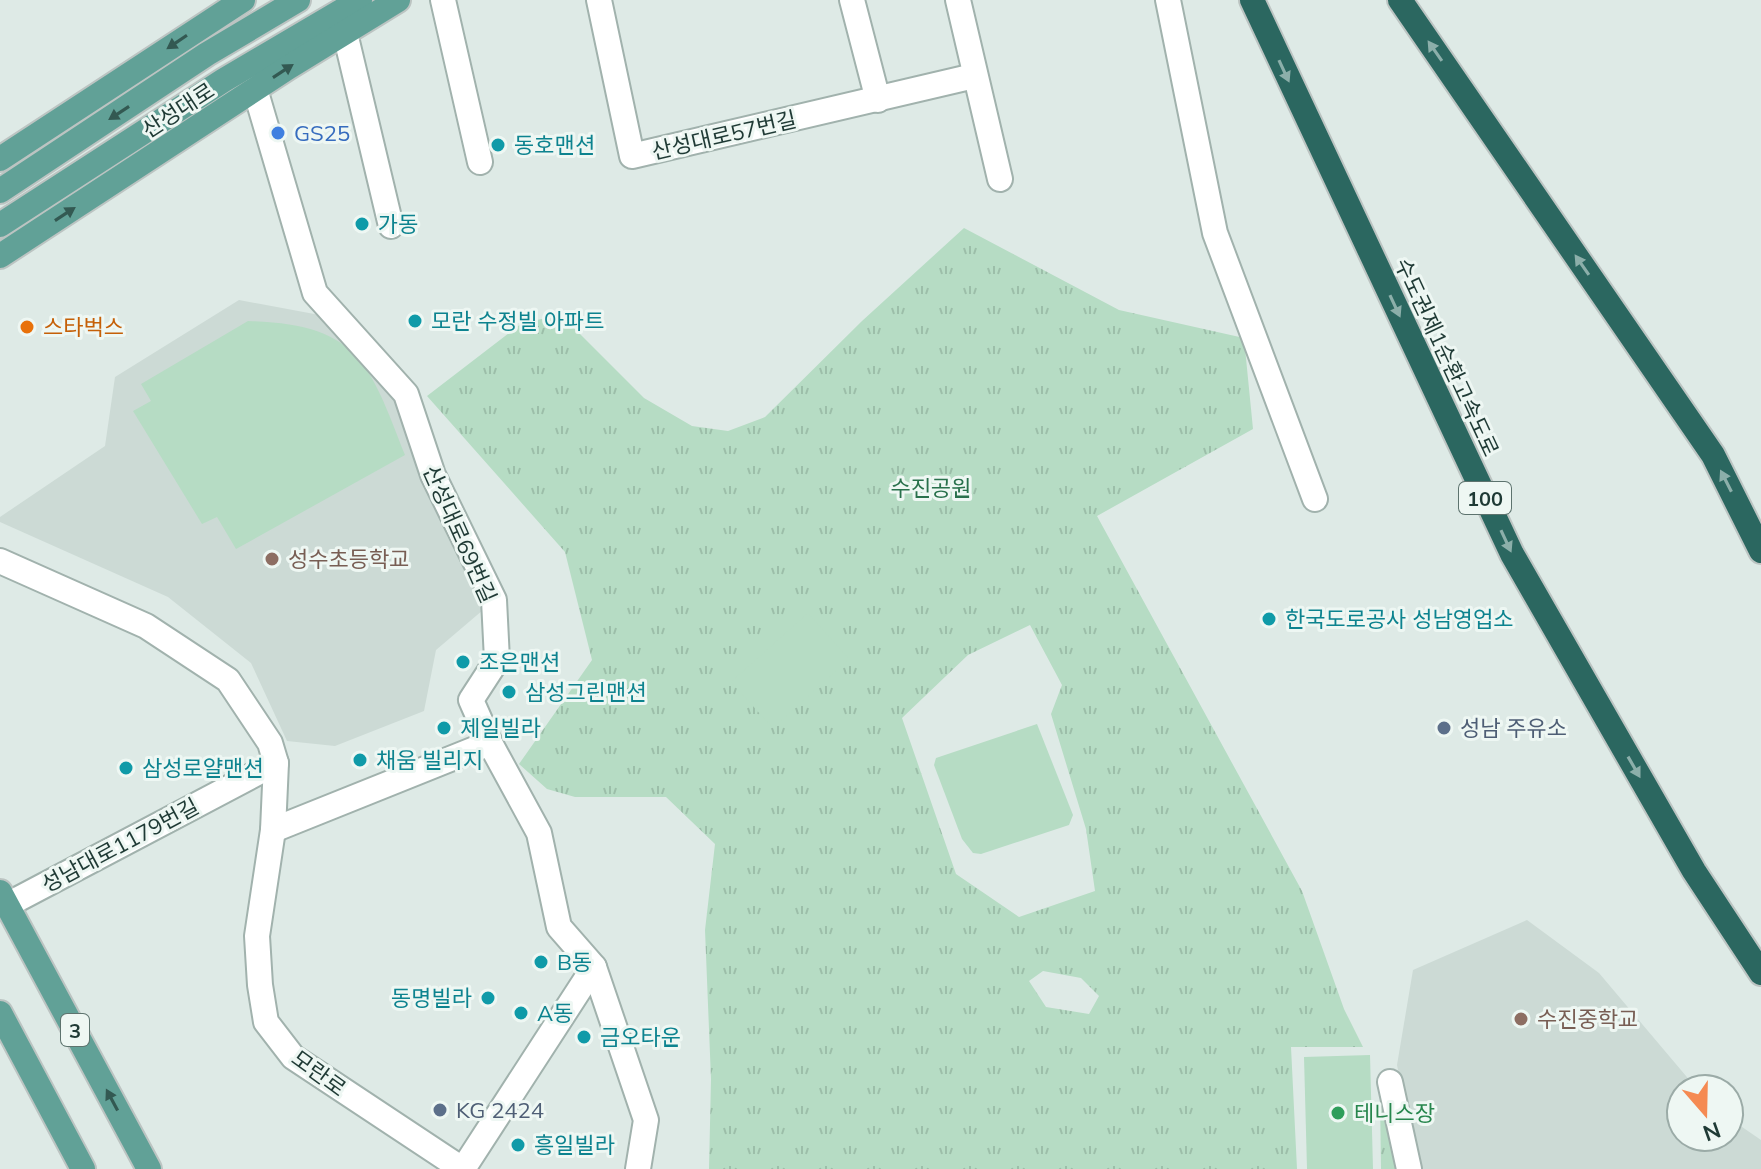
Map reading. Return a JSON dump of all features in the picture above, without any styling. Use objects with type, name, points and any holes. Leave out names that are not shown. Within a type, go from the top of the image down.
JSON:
[{"type":"highway","name":"수도권제1순환고속도로","points":[[1252,0],[1512,554],[1694,871],[1761,973]]},
{"type":"highway","points":[[1400,0],[1713,455],[1761,551]]},
{"type":"main road","name":"산성대로","points":[[0,191],[207,54],[298,0]]},
{"type":"main road","name":"산성대로","points":[[0,225],[224,80],[360,0]]},
{"type":"main road","points":[[0,256],[255,89],[398,0]]},
{"type":"main road","points":[[0,159],[231,3]]},
{"type":"main road","name":"3","points":[[4,898],[149,1169]]},
{"type":"main road","points":[[0,1013],[83,1169]]},
{"type":"street","points":[[443,0],[480,162]]},
{"type":"street","name":"산성대로57번길","points":[[599,0],[632,156],[974,76]]},
{"type":"street","points":[[852,0],[878,100]]},
{"type":"street","points":[[958,0],[1000,179]]},
{"type":"street","points":[[1168,0],[1215,233],[1315,499]]},
{"type":"street","points":[[345,33],[391,226]]},
{"type":"street","name":"산성대로69번길","points":[[255,89],[315,293],[406,394],[433,475],[494,600],[497,660],[471,700],[490,743],[539,833],[559,927],[594,967],[646,1120],[638,1169]]},
{"type":"street","name":"모란로","points":[[0,561],[146,626],[228,680],[270,743],[276,763],[273,830],[257,936],[266,1022],[293,1057],[463,1169],[594,967]]},
{"type":"street","points":[[273,830],[490,743]]},
{"type":"street","name":"성남대로1179번길","points":[[4,898],[276,763]]},
{"type":"street","points":[[1390,1082],[1409,1169]]},
{"type":"shaded area","name":"성수초등학교","points":[[239,300],[325,316],[399,391],[421,479],[483,610],[436,650],[424,711],[335,746],[287,741],[251,663],[168,597],[0,522],[0,517],[105,446],[115,377]]},
{"type":"shaded area","name":"수진중학교","points":[[1527,920],[1599,973],[1683,1073],[1665,1073],[1665,1153],[1745,1153],[1745,1129],[1761,1140],[1761,1169],[1418,1169],[1397,1065],[1413,970]]},
{"type":"green space","name":"수진공원","points":[[964,228],[1119,310],[1244,338],[1253,429],[1097,516],[1302,891],[1344,1009],[1363,1047],[1291,1047],[1297,1169],[709,1169],[711,1079],[705,930],[715,844],[666,797],[575,797],[547,789],[519,764],[592,660],[565,552],[427,396],[522,323],[561,315],[644,398],[692,426],[728,431],[765,417],[862,321]],"holes":[[[1030,625],[1062,685],[1051,714],[1086,829],[1095,891],[1019,917],[956,874],[902,718],[968,655]],[[1043,971],[1081,978],[1099,996],[1089,1014],[1046,1007],[1029,981]]]},
{"type":"green space","points":[[248,321],[314,330],[337,340],[354,354],[381,395],[405,455],[236,549],[217,517],[202,524],[133,411],[151,401],[141,384]]},
{"type":"green space","points":[[808,613],[849,659],[773,728],[731,682]]},
{"type":"green space","points":[[1037,724],[1073,815],[1069,825],[981,854],[973,853],[962,839],[934,765],[936,758]]},
{"type":"green space","name":"테니스장","points":[[1370,1055],[1373,1169],[1307,1169],[1304,1057]]},
{"type":"green space","points":[[1380,1098],[1401,1169],[1381,1169]]},
{"type":"place","name":"GS25","points":[[278,133]]},
{"type":"place","name":"동호맨션","points":[[498,145]]},
{"type":"place","name":"가동","points":[[362,224]]},
{"type":"place","name":"모란 수정빌 아파트","points":[[415,321]]},
{"type":"place","name":"스타벅스","points":[[27,327]]},
{"type":"place","name":"성수초등학교","points":[[272,559]]},
{"type":"place","name":"한국도로공사 성남영업소","points":[[1269,619]]},
{"type":"place","name":"조은맨션","points":[[463,662]]},
{"type":"place","name":"삼성그린맨션","points":[[509,692]]},
{"type":"place","name":"제일빌라","points":[[444,728]]},
{"type":"place","name":"성남 주유소","points":[[1444,728]]},
{"type":"place","name":"채움 빌리지","points":[[360,760]]},
{"type":"place","name":"삼성로얄맨션","points":[[126,768]]},
{"type":"place","name":"B동","points":[[541,962]]},
{"type":"place","name":"동명빌라","points":[[488,998]]},
{"type":"place","name":"A동","points":[[521,1013]]},
{"type":"place","name":"수진중학교","points":[[1521,1019]]},
{"type":"place","name":"금오타운","points":[[584,1037]]},
{"type":"place","name":"KG 2424","points":[[440,1110]]},
{"type":"place","name":"테니스장","points":[[1338,1113]]},
{"type":"place","name":"흥일빌라","points":[[518,1145]]}]
